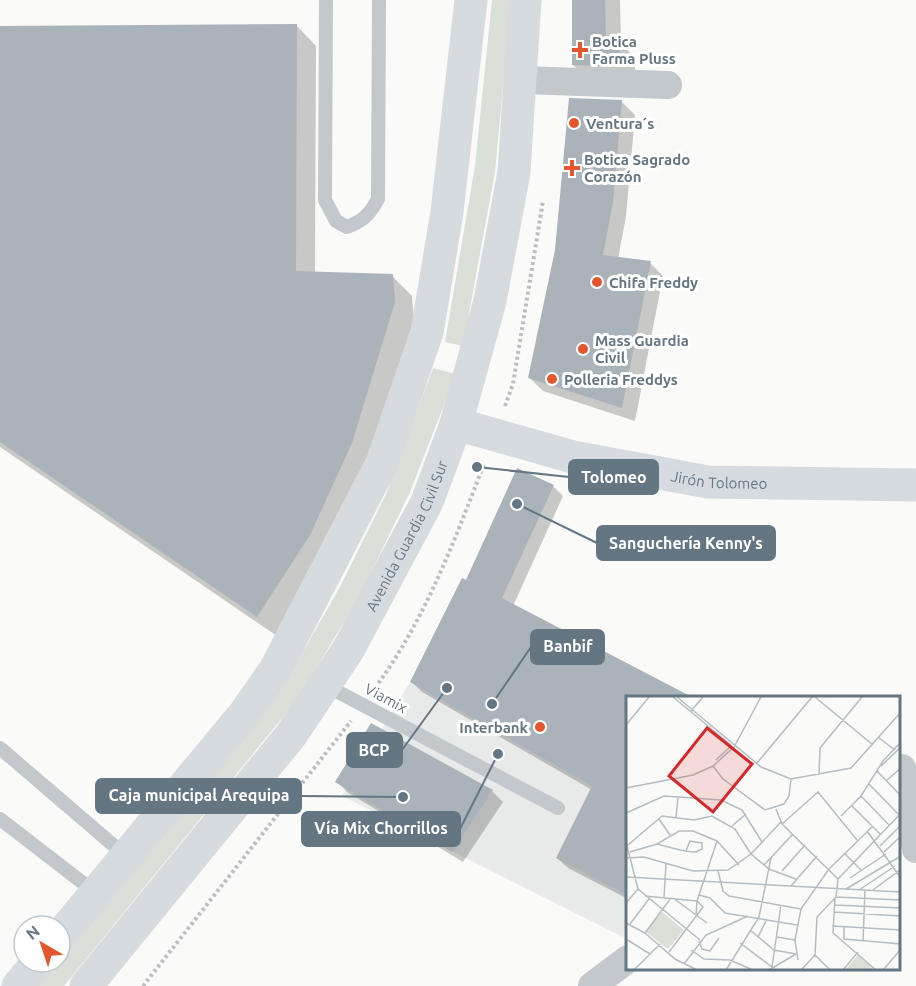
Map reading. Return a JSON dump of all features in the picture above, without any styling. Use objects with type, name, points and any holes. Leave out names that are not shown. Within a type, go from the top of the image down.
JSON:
[{"type":"main road","points":[[72,922],[245,713],[276,670],[382,464],[427,332],[447,212],[471,0]]},
{"type":"main road","name":"Avenida Guardia Civil Sur","points":[[86,986],[291,735],[348,650],[427,502],[456,424],[490,301],[514,172],[522,80],[525,0]]},
{"type":"main road","name":"Jirón Tolomeo","points":[[456,424],[573,457],[708,482],[916,485]]},
{"type":"main road","points":[[18,986],[28,974]]},
{"type":"street","points":[[522,80],[668,85]]},
{"type":"street","points":[[906,766],[916,849]]},
{"type":"street","points":[[592,986],[626,960]]},
{"type":"lane","points":[[326,0],[325,200],[336,221],[347,227],[360,222],[371,213],[378,199],[379,0]]},
{"type":"lane","name":"Viamix","points":[[325,685],[558,808]]},
{"type":"lane","points":[[0,748],[126,856]]},
{"type":"lane","points":[[0,819],[96,893]]},
{"type":"shaded area","points":[[492,0],[511,0],[495,172],[463,346],[445,342],[475,166]]},
{"type":"shaded area","points":[[433,368],[456,374],[410,492],[357,601],[296,701],[64,986],[36,986],[46,974],[72,974],[72,942],[283,687],[341,585],[386,494]]},
{"type":"shaded area","points":[[452,612],[626,711],[626,934],[623,937],[342,796]]},
{"type":"building","points":[[572,0],[605,0],[606,40],[620,40],[620,67],[572,65]]},
{"type":"building","points":[[297,24],[296,271],[393,274],[395,302],[352,443],[310,535],[257,617],[0,442],[0,26]]},
{"type":"building","points":[[569,98],[622,100],[613,202],[603,255],[651,261],[622,408],[528,378],[555,250]]},
{"type":"building","points":[[517,468],[554,485],[502,598],[690,696],[626,696],[626,894],[556,858],[592,786],[410,682],[462,578],[466,580]]},
{"type":"building","points":[[371,723],[493,790],[452,852],[335,782]]},
{"type":"place","name":"Botica Farma Pluss","points":[[580,50]]},
{"type":"place","name":"Ventura´s","points":[[574,123]]},
{"type":"place","name":"Botica Sagrado Corazón","points":[[572,168]]},
{"type":"place","name":"Chifa Freddy","points":[[597,282]]},
{"type":"place","name":"Mass Guardia Civil","points":[[583,349]]},
{"type":"place","name":"Polleria Freddys","points":[[552,379]]},
{"type":"place","name":"Tolomeo","points":[[477,467]]},
{"type":"place","name":"Sanguchería Kenny's","points":[[517,504]]},
{"type":"place","name":"BCP","points":[[447,688]]},
{"type":"place","name":"Banbif","points":[[492,704]]},
{"type":"place","name":"Interbank","points":[[540,727]]},
{"type":"place","name":"Vía Mix Chorrillos","points":[[498,754]]},
{"type":"place","name":"Caja municipal Arequipa","points":[[403,797]]}]
